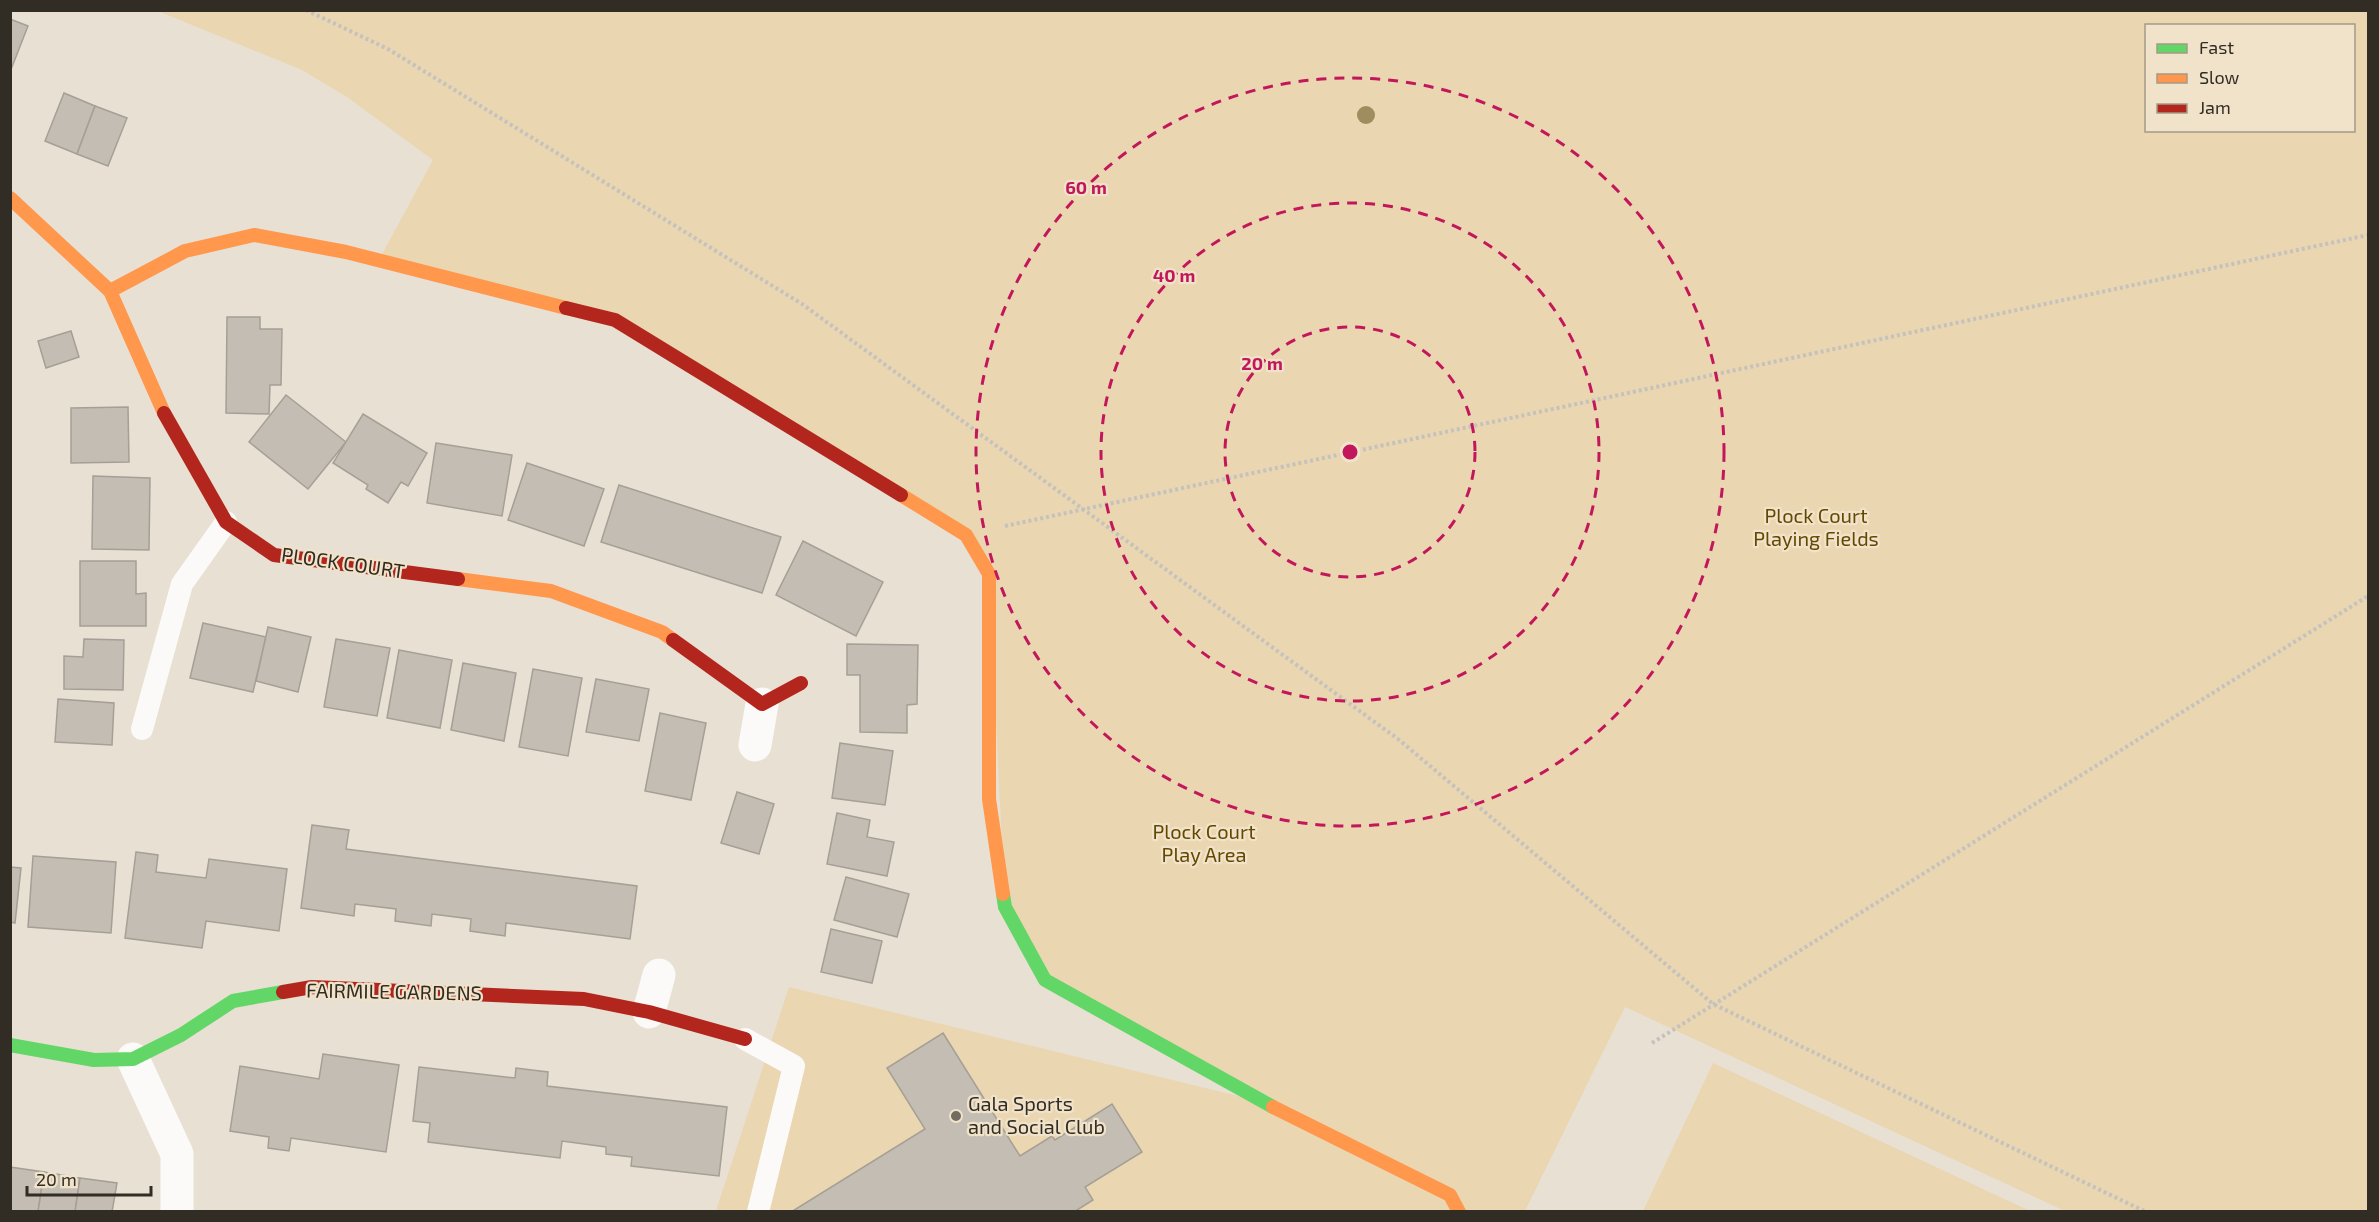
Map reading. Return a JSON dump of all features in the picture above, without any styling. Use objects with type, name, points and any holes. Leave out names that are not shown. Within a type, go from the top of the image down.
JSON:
[{"type":"street","name":"PLOCK COURT","points":[[10,198],[110,291],[164,413],[226,522],[274,555],[551,591],[662,632],[762,704]]},
{"type":"street","points":[[110,291],[185,251],[254,235],[346,252],[615,320],[966,535],[990,574],[989,799],[1005,907],[1045,980],[1266,1103],[1450,1195],[1459,1212]]},
{"type":"street","points":[[755,745],[762,704],[801,683]]},
{"type":"street","points":[[649,1012],[659,975]]},
{"type":"street","name":"FAIRMILE GARDENS","points":[[10,1045],[94,1060],[133,1059],[181,1035],[233,1001],[312,987],[584,999],[649,1012],[745,1039]]},
{"type":"street","points":[[133,1059],[177,1154],[177,1212]]},
{"type":"lane","points":[[141,729],[182,584],[226,522]]},
{"type":"lane","points":[[745,1039],[794,1066],[759,1212]]},
{"type":"path","points":[[306,10],[388,49],[802,304],[1398,739],[1713,1004],[2146,1212]]},
{"type":"path","points":[[966,535],[2368,235]]},
{"type":"path","points":[[1652,1043],[2368,596]]},
{"type":"green space","name":"Plock Court Playing Fields","points":[[158,11],[2368,11],[2368,1211],[2065,1211],[1625,1007],[1525,1211],[716,1211],[789,987],[1263,1102],[1045,980],[1005,907],[989,574],[965,535],[615,320],[379,260],[433,160],[347,97],[302,70]]},
{"type":"green space","points":[[1713,1063],[2030,1211],[1643,1211]]},
{"type":"building","points":[[10,19],[28,26],[10,72]]},
{"type":"building","points":[[64,93],[95,106],[77,154],[45,141]]},
{"type":"building","points":[[95,106],[127,118],[108,166],[77,154]]},
{"type":"building","points":[[227,317],[260,317],[260,329],[282,329],[281,385],[270,385],[269,414],[226,413]]},
{"type":"building","points":[[71,331],[79,357],[46,368],[38,341]]},
{"type":"building","points":[[286,395],[346,442],[308,489],[249,442]]},
{"type":"building","points":[[128,407],[129,462],[71,463],[71,408]]},
{"type":"building","points":[[363,414],[427,453],[408,486],[401,482],[388,503],[366,489],[368,485],[333,463]]},
{"type":"building","points":[[436,443],[512,455],[502,516],[427,503]]},
{"type":"building","points":[[527,463],[604,489],[584,546],[508,520]]},
{"type":"building","points":[[93,476],[150,478],[149,550],[92,549]]},
{"type":"building","points":[[619,485],[781,537],[762,593],[601,542]]},
{"type":"building","points":[[803,541],[883,582],[856,636],[776,595]]},
{"type":"building","points":[[80,561],[136,561],[136,594],[146,593],[146,626],[80,626]]},
{"type":"building","points":[[203,623],[266,637],[253,692],[190,678]]},
{"type":"building","points":[[268,627],[311,637],[298,692],[256,681]]},
{"type":"building","points":[[84,639],[124,640],[123,690],[64,689],[64,656],[83,657]]},
{"type":"building","points":[[336,639],[390,648],[377,716],[324,707]]},
{"type":"building","points":[[847,644],[918,645],[917,704],[907,705],[907,733],[860,732],[860,675],[847,675]]},
{"type":"building","points":[[399,650],[452,660],[440,728],[387,718]]},
{"type":"building","points":[[463,663],[516,673],[504,741],[451,730]]},
{"type":"building","points":[[533,669],[582,678],[568,756],[519,747]]},
{"type":"building","points":[[596,679],[649,689],[639,741],[586,732]]},
{"type":"building","points":[[58,699],[114,703],[112,745],[55,742]]},
{"type":"building","points":[[660,713],[706,723],[691,800],[645,791]]},
{"type":"building","points":[[840,743],[893,751],[885,805],[832,798]]},
{"type":"building","points":[[737,792],[774,804],[759,854],[721,843]]},
{"type":"building","points":[[837,813],[870,820],[867,837],[894,842],[887,876],[827,864]]},
{"type":"building","points":[[312,825],[349,830],[346,849],[637,886],[630,939],[506,923],[505,936],[470,931],[471,919],[432,914],[431,926],[395,921],[396,909],[355,904],[354,916],[301,908]]},
{"type":"building","points":[[136,852],[158,855],[156,872],[206,878],[209,859],[287,869],[279,931],[206,921],[202,948],[125,938]]},
{"type":"building","points":[[33,856],[116,862],[111,933],[28,927]]},
{"type":"building","points":[[10,867],[21,868],[15,923],[10,922]]},
{"type":"building","points":[[846,877],[909,894],[897,937],[834,920]]},
{"type":"building","points":[[831,929],[882,941],[872,983],[821,972]]},
{"type":"building","name":"Gala Sports and Social Club","points":[[943,1033],[1020,1156],[1052,1136],[1055,1140],[1112,1104],[1142,1152],[1085,1187],[1093,1200],[1074,1212],[791,1212],[925,1129],[887,1068]]},
{"type":"building","points":[[323,1054],[399,1065],[386,1152],[291,1138],[289,1151],[268,1148],[269,1137],[230,1131],[240,1066],[319,1079]]},
{"type":"building","points":[[419,1067],[515,1078],[516,1068],[548,1072],[547,1086],[727,1107],[719,1176],[631,1166],[632,1157],[606,1154],[606,1147],[562,1141],[560,1158],[428,1142],[430,1123],[413,1121]]},
{"type":"building","points":[[10,1167],[44,1172],[38,1212],[10,1212]]},
{"type":"building","points":[[44,1172],[80,1178],[75,1212],[38,1212]]},
{"type":"building","points":[[80,1178],[117,1183],[112,1212],[75,1212]]},
{"type":"traffic: fast","points":[[1003,894],[1005,907],[1045,980],[1273,1107]]},
{"type":"traffic: fast","points":[[10,1045],[94,1060],[133,1059],[181,1035],[233,1001],[283,992]]},
{"type":"traffic: slow","points":[[10,198],[110,291],[164,413]]},
{"type":"traffic: slow","points":[[110,291],[185,251],[254,235],[346,252],[566,308]]},
{"type":"traffic: slow","points":[[901,495],[966,535],[989,574],[989,799],[1003,894]]},
{"type":"traffic: slow","points":[[458,579],[551,591],[662,632],[673,640]]},
{"type":"traffic: slow","points":[[1273,1107],[1450,1195],[1459,1212]]},
{"type":"traffic: jam","points":[[566,308],[615,320],[901,495]]},
{"type":"traffic: jam","points":[[164,413],[226,522],[274,555],[458,579]]},
{"type":"traffic: jam","points":[[673,640],[762,704],[801,683]]},
{"type":"traffic: jam","points":[[283,992],[312,987],[584,999],[649,1012],[745,1039]]},
{"type":"place","name":"Gala Sports and Social Club","points":[[956,1116]]},
{"type":"park label","name":"Plock Court Play Area","points":[[1204,844]]}]
